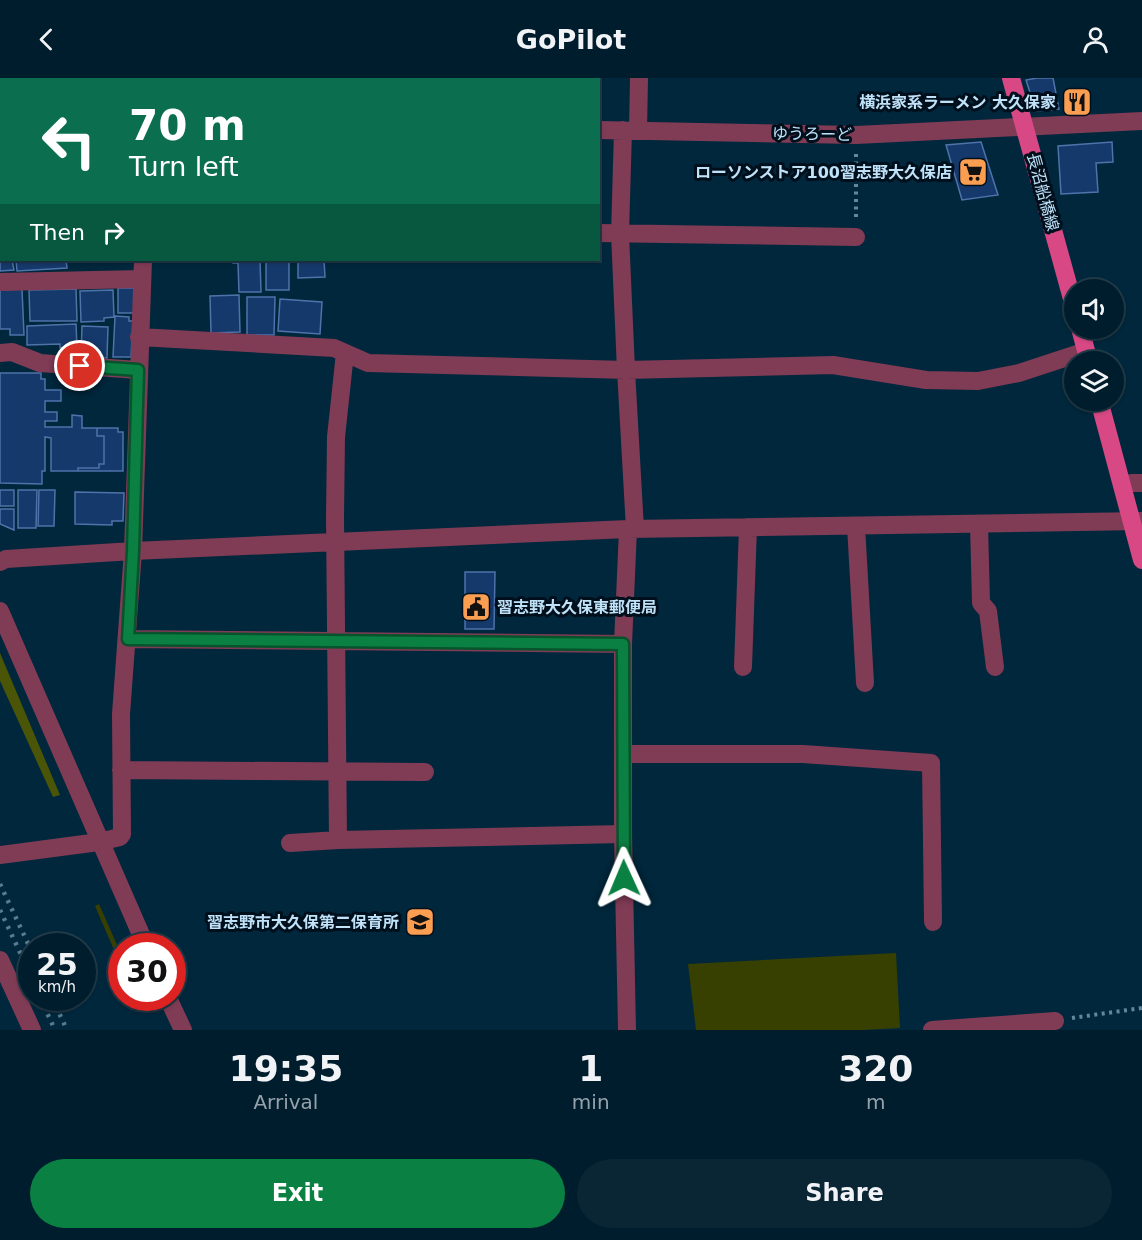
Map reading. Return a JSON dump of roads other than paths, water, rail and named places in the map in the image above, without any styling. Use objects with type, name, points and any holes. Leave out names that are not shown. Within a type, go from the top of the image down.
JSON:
[{"type":"main road","name":"長沼船橋線","points":[[1011,78],[1026,125],[1067,279]]},
{"type":"main road","points":[[1102,411],[1137,521],[1142,560]]},
{"type":"street","points":[[627,1030],[623,834],[623,644],[632,529],[620,234],[639,78]]},
{"type":"street","name":"ゆうろーど","points":[[600,130],[856,135],[1142,121]]},
{"type":"street","points":[[600,233],[856,237]]},
{"type":"street","points":[[0,855],[99,842],[120,837],[122,834],[121,714],[133,551],[143,261]]},
{"type":"street","points":[[0,282],[142,279]]},
{"type":"street","points":[[139,337],[334,348],[368,363],[626,370],[833,365],[926,380],[978,381],[1064,362]]},
{"type":"street","points":[[0,353],[12,352],[40,363],[138,370]]},
{"type":"street","points":[[339,840],[334,542],[336,436],[345,353]]},
{"type":"street","points":[[0,562],[133,551],[632,529],[1137,521]]},
{"type":"street","points":[[980,524],[981,603],[988,611],[995,668]]},
{"type":"street","points":[[856,526],[864,683]]},
{"type":"street","points":[[743,667],[748,527]]},
{"type":"street","points":[[0,611],[140,933]]},
{"type":"street","points":[[128,639],[623,644]]},
{"type":"street","points":[[623,754],[803,754],[931,763],[933,922]]},
{"type":"street","points":[[121,770],[425,772]]},
{"type":"street","points":[[290,843],[623,834]]},
{"type":"street","points":[[0,960],[32,1030]]},
{"type":"street","points":[[174,1011],[183,1030]]},
{"type":"street","points":[[932,1030],[1055,1021]]},
{"type":"railway","points":[[0,884],[23,933]]},
{"type":"railway","points":[[0,910],[18,948]]},
{"type":"railway","points":[[46,1011],[55,1030]]},
{"type":"railway","points":[[58,1011],[67,1030]]},
{"type":"place","name":"横浜家系ラーメン 大久保家","points":[[1077,102]]},
{"type":"place","name":"ローソンストア100習志野大久保店","points":[[973,172]]},
{"type":"place","name":"習志野大久保東郵便局","points":[[476,607]]},
{"type":"place","name":"習志野市大久保第二保育所","points":[[420,922]]}]
